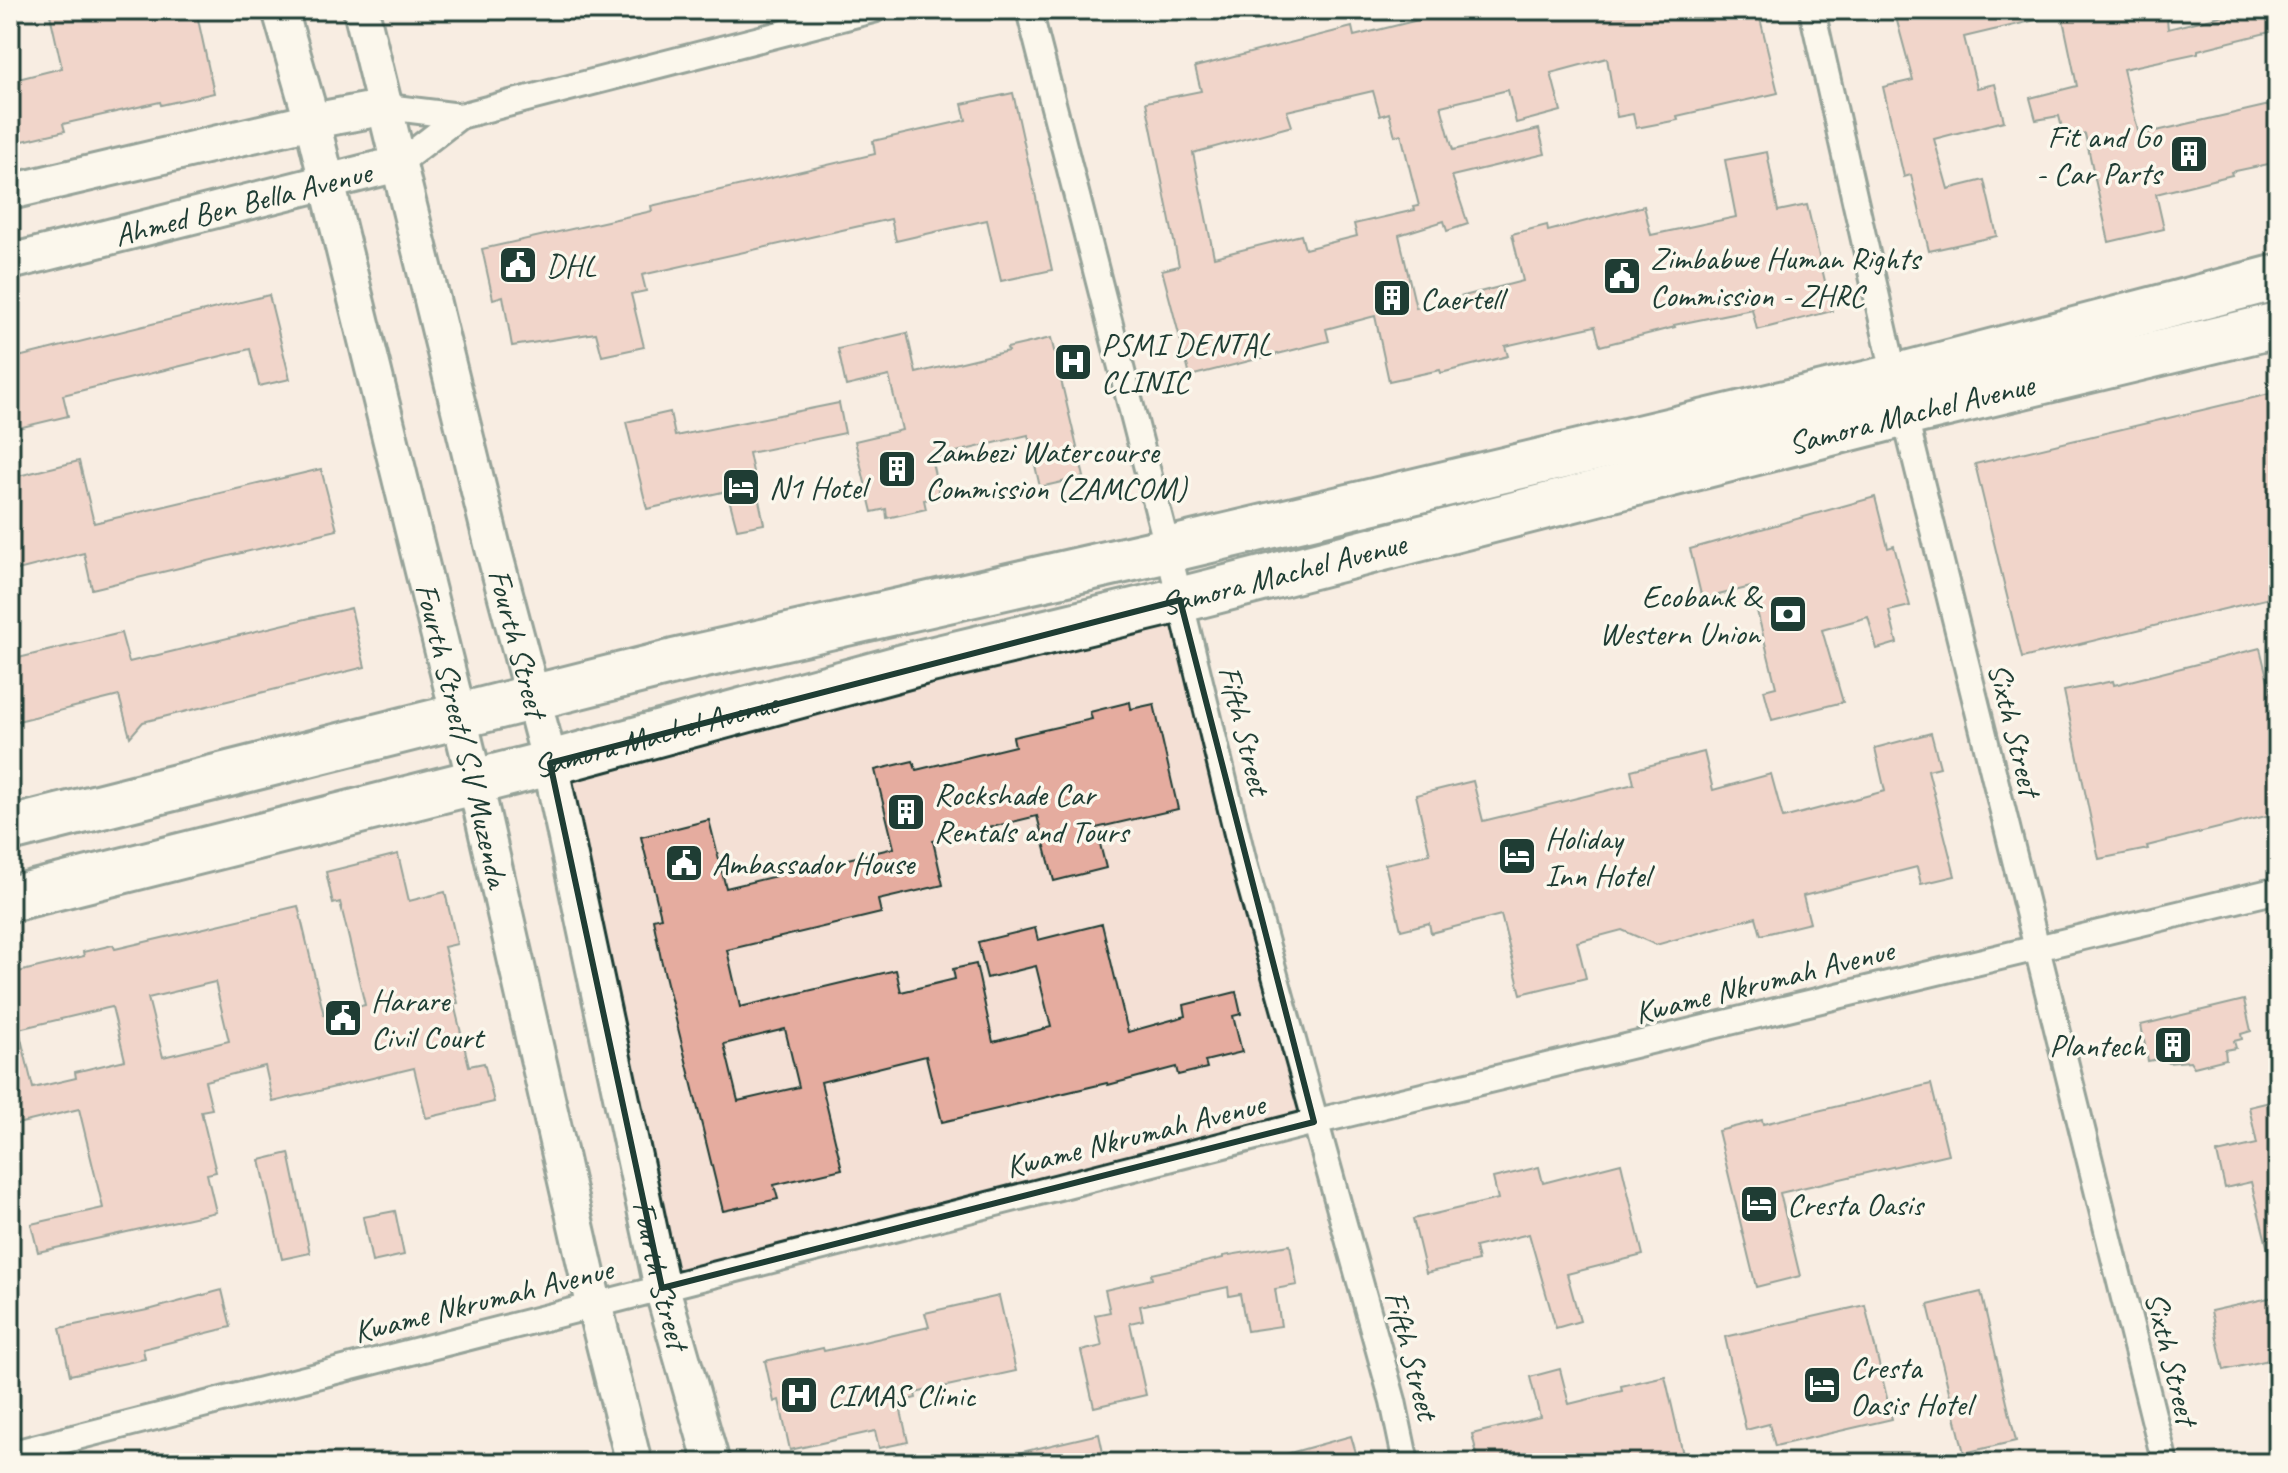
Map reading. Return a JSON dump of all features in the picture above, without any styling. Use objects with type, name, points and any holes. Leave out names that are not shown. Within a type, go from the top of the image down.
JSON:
[{"type":"highway","name":"Samora Machel Avenue","points":[[10,899],[550,763],[922,662],[1180,600],[1900,396],[2278,277]]},
{"type":"highway","name":"Samora Machel Avenue","points":[[10,829],[532,697],[1168,550],[1900,396],[2278,325]]},
{"type":"main road","name":"Fourth Street/ S.V Muzenda","points":[[280,10],[312,121],[475,782],[594,1304],[634,1463]]},
{"type":"main road","name":"Fourth Street","points":[[361,10],[550,763],[662,1288],[712,1463]]},
{"type":"main road","name":"Ahmed Ben Bella Avenue","points":[[10,192],[312,121],[387,107]]},
{"type":"main road","name":"Ahmed Ben Bella Avenue","points":[[10,262],[398,164]]},
{"type":"street","name":"Ahmed Ben Bella Avenue","points":[[387,107],[460,116],[873,10]]},
{"type":"street","name":"Fifth Street","points":[[1029,10],[1168,550],[1245,867],[1393,1401],[1406,1463]]},
{"type":"street","name":"Sixth Street","points":[[1812,10],[1900,396],[2165,1463]]},
{"type":"street","name":"Ahmed Ben Bella Avenue","points":[[398,164],[460,116]]},
{"type":"street","name":"Kwame Nkrumah Avenue","points":[[10,1454],[1314,1122],[2278,890]]},
{"type":"highlighted area","points":[[1180,600],[1314,1122],[662,1288],[550,763]]},
{"type":"shaded area","points":[[10,10],[2278,10],[2278,1463],[10,1463]]},
{"type":"building","points":[[49,10],[196,10],[214,93],[63,124],[65,131],[10,144],[10,81],[62,68]]},
{"type":"building","points":[[1458,10],[1758,10],[1778,93],[1636,128],[1633,114],[1617,117],[1607,58],[1551,73],[1561,111],[1516,123],[1508,90],[1441,106],[1453,150],[1539,129],[1545,154],[1452,176],[1468,224],[1447,231],[1444,221],[1399,235],[1416,308],[1523,281],[1512,234],[1547,225],[1548,231],[1644,206],[1651,235],[1736,217],[1725,160],[1767,152],[1778,211],[1807,205],[1832,311],[1757,330],[1752,309],[1674,325],[1600,346],[1595,326],[1505,346],[1508,356],[1441,373],[1440,370],[1389,381],[1375,316],[1326,329],[1329,341],[1190,376],[1162,270],[1179,266],[1146,102],[1201,91],[1195,67],[1352,27],[1354,36]],"holes":[[[1373,91],[1380,116],[1389,113],[1395,136],[1401,134],[1419,206],[1414,207],[1415,210],[1354,224],[1357,236],[1305,249],[1301,235],[1214,257],[1193,153],[1292,126],[1287,111]]]},
{"type":"building","points":[[1894,10],[2039,10],[2040,19],[1964,37],[1977,88],[1995,84],[2004,121],[1934,139],[1948,189],[1984,180],[1997,236],[1929,251],[1911,175],[1904,177],[1883,87],[1913,80]]},
{"type":"building","points":[[2061,10],[2166,10],[2168,29],[2244,10],[2278,10],[2278,30],[2198,50],[2198,53],[2123,69],[2139,135],[2278,103],[2278,162],[2156,194],[2164,229],[2109,242],[2085,134],[2065,140],[2059,116],[2036,120],[2030,98],[2077,86]]},
{"type":"building","points":[[1013,93],[1052,270],[1001,281],[987,220],[896,241],[891,219],[642,275],[646,291],[631,294],[644,347],[602,356],[596,333],[512,346],[503,296],[493,299],[482,249],[652,211],[651,206],[875,154],[873,141],[966,120],[962,104]]},
{"type":"building","points":[[269,295],[290,379],[259,386],[250,349],[63,395],[68,416],[10,430],[10,359]]},
{"type":"building","points":[[907,333],[916,373],[1051,338],[1084,477],[1040,487],[1028,435],[931,458],[940,497],[924,500],[926,509],[887,518],[886,509],[872,512],[855,441],[902,430],[889,376],[846,386],[838,349]]},
{"type":"building","points":[[2278,392],[2278,596],[2022,658],[1975,464]]},
{"type":"building","points":[[839,403],[845,433],[749,453],[764,524],[737,529],[727,491],[647,509],[626,422],[670,412],[675,436]]},
{"type":"building","points":[[79,461],[94,523],[321,469],[337,530],[92,589],[84,553],[10,572],[10,478]]},
{"type":"building","points":[[1875,497],[1888,548],[1894,546],[1910,606],[1889,611],[1897,643],[1877,649],[1868,617],[1822,630],[1843,702],[1772,720],[1764,690],[1776,687],[1751,587],[1702,599],[1690,549]]},
{"type":"building","points":[[351,608],[365,667],[143,722],[130,737],[119,696],[10,723],[10,660],[121,633],[129,662]]},
{"type":"building","points":[[2260,648],[2278,722],[2278,813],[2147,846],[2148,849],[2099,859],[2064,691],[2113,681],[2114,685]]},
{"type":"building","points":[[1130,702],[1131,709],[1154,704],[1178,809],[1096,828],[1106,868],[1054,881],[1037,816],[933,841],[943,885],[878,900],[881,913],[727,950],[740,1007],[896,970],[901,992],[955,979],[953,969],[976,964],[993,1042],[1051,1027],[1036,966],[987,978],[978,942],[1035,928],[1038,940],[1102,924],[1128,1032],[1186,1016],[1184,1005],[1236,992],[1241,1014],[1233,1016],[1242,1052],[1205,1061],[1207,1068],[1178,1075],[1176,1067],[942,1122],[926,1056],[821,1082],[842,1169],[774,1185],[778,1199],[723,1211],[661,959],[653,919],[661,917],[641,837],[709,820],[726,888],[894,848],[875,770],[913,761],[916,770],[1015,746],[1013,737],[1092,719],[1090,712]],"holes":[[[785,1029],[799,1087],[738,1101],[724,1044]]]},
{"type":"building","points":[[1931,733],[1940,767],[1928,770],[1955,876],[1921,884],[1917,867],[1803,896],[1810,923],[1761,935],[1756,917],[1656,945],[1622,930],[1577,942],[1586,978],[1521,994],[1501,915],[1431,933],[1429,923],[1401,930],[1385,864],[1430,854],[1416,795],[1473,781],[1483,821],[1634,784],[1631,770],[1704,752],[1713,790],[1771,774],[1783,818],[1885,791],[1875,748]]},
{"type":"building","points":[[398,854],[409,901],[445,892],[457,944],[444,947],[458,1003],[454,1004],[469,1066],[484,1063],[494,1102],[426,1118],[414,1068],[273,1102],[265,1066],[205,1081],[212,1109],[201,1111],[216,1172],[207,1174],[216,1212],[38,1252],[31,1224],[103,1208],[79,1109],[13,1125],[10,1111],[10,1031],[10,974],[84,956],[83,952],[113,945],[115,949],[298,906],[324,1015],[365,1005],[340,902],[333,904],[326,872]],"holes":[[[215,982],[229,1041],[163,1057],[148,998]],[[112,1007],[125,1060],[75,1072],[76,1078],[33,1088],[19,1030],[10,1031]]]},
{"type":"building","points":[[2244,1000],[2251,1031],[2241,1034],[2242,1039],[2234,1041],[2236,1048],[2225,1050],[2226,1059],[2194,1067],[2190,1061],[2168,1063],[2164,1058],[2148,1061],[2141,1025]]},
{"type":"building","points":[[1931,1084],[1948,1154],[1780,1193],[1800,1276],[1756,1287],[1718,1131],[1762,1120],[1763,1124]]},
{"type":"building","points":[[2278,1100],[2278,1257],[2270,1258],[2251,1182],[2225,1188],[2217,1153],[2257,1144],[2249,1107]]},
{"type":"building","points":[[289,1153],[310,1253],[282,1259],[260,1160]]},
{"type":"building","points":[[1621,1163],[1643,1255],[1567,1274],[1580,1321],[1556,1328],[1529,1234],[1475,1247],[1478,1261],[1426,1273],[1413,1219],[1498,1199],[1493,1178],[1539,1167],[1543,1183]]},
{"type":"building","points":[[395,1211],[404,1255],[372,1262],[363,1217]]},
{"type":"building","points":[[1290,1245],[1297,1285],[1275,1289],[1281,1326],[1247,1331],[1240,1294],[1229,1296],[1228,1287],[1140,1306],[1143,1320],[1130,1323],[1146,1395],[1094,1407],[1081,1351],[1102,1346],[1095,1315],[1110,1312],[1105,1290],[1152,1279],[1151,1274],[1223,1256]]},
{"type":"building","points":[[222,1290],[231,1327],[143,1349],[145,1359],[70,1375],[60,1328],[152,1309]]},
{"type":"building","name":"Cresta Oasis Hotel","points":[[1981,1292],[2016,1441],[1964,1453],[1928,1305]]},
{"type":"building","points":[[999,1296],[1016,1371],[915,1393],[916,1398],[899,1402],[908,1442],[879,1448],[875,1431],[790,1450],[779,1400],[774,1402],[765,1361],[929,1327],[925,1313]]},
{"type":"building","points":[[2278,1296],[2278,1358],[2224,1370],[2211,1311]]},
{"type":"building","name":"Cresta Oasis Hotel","points":[[1865,1305],[1892,1419],[1775,1446],[1769,1424],[1746,1430],[1725,1337]]},
{"type":"building","points":[[1560,1369],[1569,1404],[1622,1391],[1621,1386],[1665,1376],[1685,1463],[1479,1463],[1472,1434],[1540,1417],[1530,1377]]},
{"type":"building","points":[[1099,1434],[1104,1457],[1079,1463],[1014,1463],[1013,1454]]},
{"type":"building","points":[[1351,1436],[1359,1463],[1280,1463],[1279,1456]]},
{"type":"place","name":"Fit and Go - Car Parts","points":[[2189,154]]},
{"type":"place","name":"DHL","points":[[518,265]]},
{"type":"place","name":"Zimbabwe Human Rights Commission - ZHRC","points":[[1622,276]]},
{"type":"place","name":"Caertell","points":[[1392,298]]},
{"type":"place","name":"PSMI DENTAL CLINIC","points":[[1073,362]]},
{"type":"place","name":"Zambezi Watercourse Commission (ZAMCOM)","points":[[897,469]]},
{"type":"place","name":"N1 Hotel","points":[[741,487]]},
{"type":"place","name":"Ecobank & Western Union","points":[[1788,614]]},
{"type":"place","name":"Rockshade Car Rentals and Tours","points":[[906,812]]},
{"type":"place","name":"Holiday Inn Hotel","points":[[1517,856]]},
{"type":"place","name":"Ambassador House","points":[[684,863]]},
{"type":"place","name":"Harare Civil Court","points":[[343,1018]]},
{"type":"place","name":"Plantech","points":[[2173,1045]]},
{"type":"place","name":"Cresta Oasis","points":[[1759,1204]]},
{"type":"place","name":"Cresta Oasis Hotel","points":[[1822,1385]]},
{"type":"place","name":"CIMAS Clinic","points":[[799,1395]]}]
